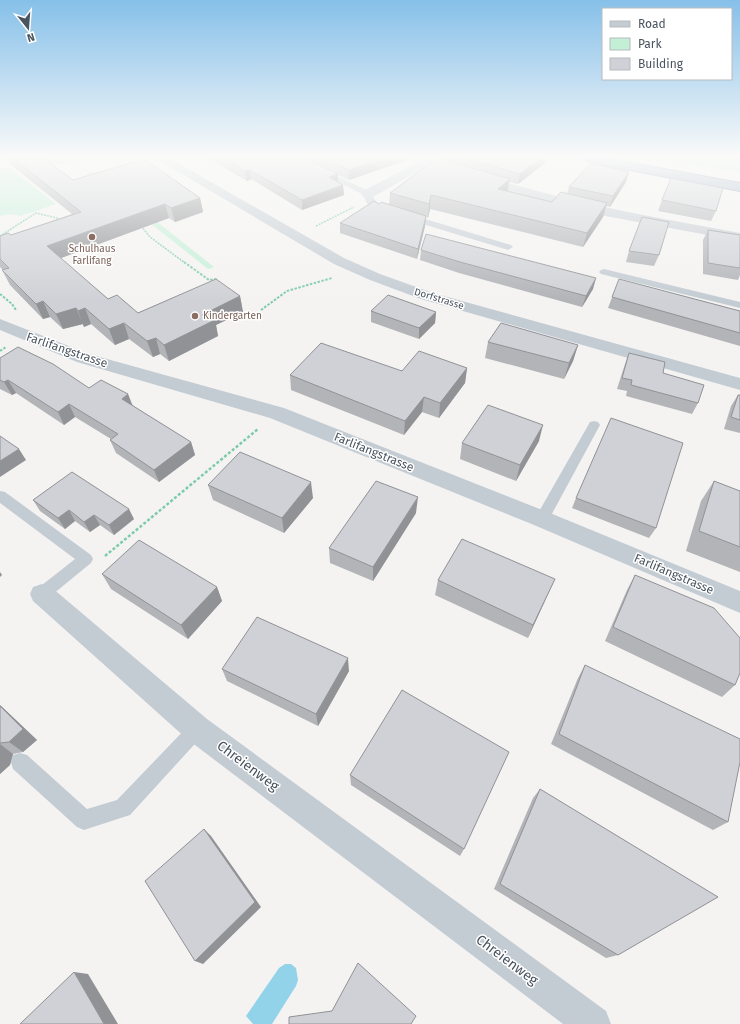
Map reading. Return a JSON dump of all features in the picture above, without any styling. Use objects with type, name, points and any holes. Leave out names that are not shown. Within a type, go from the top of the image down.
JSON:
[{"type":"street","name":"Dorfstrasse","points":[[244,206],[339,261],[375,277],[427,296],[740,384]]},
{"type":"street","points":[[580,206],[605,212],[740,237]]},
{"type":"street","name":"Farlifangstrasse","points":[[6,318],[25,336],[83,358],[277,413],[542,519],[740,602]]},
{"type":"street","name":"Chreienweg","points":[[42,594],[197,729],[593,1024]]},
{"type":"lane","points":[[374,206],[508,247]]},
{"type":"lane","points":[[604,272],[740,304]]},
{"type":"lane","points":[[542,519],[594,425]]},
{"type":"lane","points":[[0,496],[86,558]]},
{"type":"lane","name":"Chreienweg","points":[[42,594],[86,558]]},
{"type":"lane","points":[[20,762],[84,820],[123,808],[197,729]]},
{"type":"path","points":[[316,226],[354,206]]},
{"type":"path","points":[[0,236],[36,213],[65,220]]},
{"type":"path","points":[[139,224],[145,229],[150,237],[209,280],[217,279]]},
{"type":"path","points":[[261,310],[287,291],[335,277]]},
{"type":"path","points":[[0,294],[12,304],[16,311],[6,318]]},
{"type":"path","points":[[86,558],[94,565],[277,413]]},
{"type":"green space","points":[[0,206],[51,206],[21,216],[10,214],[0,216]]},
{"type":"green space","points":[[128,206],[137,206],[214,267],[208,269]]},
{"type":"water","points":[[285,964],[291,964],[296,968],[298,980],[296,986],[272,1024],[253,1024],[246,1016],[279,968]]},
{"type":"building","points":[[73,206],[160,206],[47,246],[108,299],[117,295],[138,313],[216,279],[240,296],[202,315],[215,320],[164,345],[156,338],[147,341],[124,323],[109,329],[85,308],[78,311],[76,308],[56,314],[43,301],[36,304],[2,270],[9,268],[0,259],[0,236],[8,233],[11,235],[81,212]]},
{"type":"building","points":[[168,206],[177,206],[171,208]]},
{"type":"building","points":[[367,206],[393,206],[426,216],[418,249],[340,223]]},
{"type":"building","points":[[475,206],[605,206],[587,233]]},
{"type":"building","points":[[690,206],[718,206],[716,211]]},
{"type":"building","points":[[642,217],[669,222],[659,255],[629,251]]},
{"type":"building","points":[[708,230],[740,235],[740,268],[708,263]]},
{"type":"building","points":[[426,234],[596,278],[586,296],[421,250]]},
{"type":"building","points":[[619,279],[740,311],[740,333],[612,297]]},
{"type":"building","points":[[388,295],[436,312],[419,328],[371,311]]},
{"type":"building","points":[[501,323],[578,345],[569,363],[488,342]]},
{"type":"building","points":[[321,343],[402,371],[419,351],[467,368],[440,403],[424,397],[405,421],[290,375]]},
{"type":"building","points":[[18,347],[53,364],[89,388],[101,380],[128,394],[122,399],[191,442],[154,470],[110,440],[118,434],[69,404],[58,412],[8,380],[4,382],[0,380],[0,358]]},
{"type":"building","points":[[629,353],[665,362],[663,373],[704,385],[698,403],[631,385],[632,380],[622,378]]},
{"type":"building","points":[[738,395],[740,395],[740,420],[731,417]]},
{"type":"building","points":[[488,405],[543,425],[520,465],[462,443]]},
{"type":"building","points":[[611,418],[683,443],[656,528],[576,498]]},
{"type":"building","points":[[0,436],[19,449],[0,461]]},
{"type":"building","points":[[240,452],[311,482],[282,518],[208,485]]},
{"type":"building","points":[[72,472],[129,509],[109,525],[94,515],[84,522],[69,510],[58,518],[33,500]]},
{"type":"building","points":[[376,481],[418,497],[373,567],[329,548]]},
{"type":"building","points":[[714,481],[740,491],[740,547],[699,531]]},
{"type":"building","points":[[462,539],[555,579],[533,625],[438,580]]},
{"type":"building","points":[[139,540],[217,587],[181,625],[102,574]]},
{"type":"building","points":[[635,575],[714,608],[740,638],[740,673],[735,685],[613,627]]},
{"type":"building","points":[[257,617],[348,658],[316,714],[222,669]]},
{"type":"building","points":[[585,665],[740,739],[740,762],[728,822],[559,734]]},
{"type":"building","points":[[402,690],[509,752],[464,849],[350,775]]},
{"type":"building","points":[[0,706],[23,729],[9,742],[0,743]]},
{"type":"building","points":[[540,789],[718,897],[618,955],[500,884]]},
{"type":"building","points":[[204,829],[255,902],[195,961],[145,881]]},
{"type":"building","points":[[358,963],[416,1016],[411,1024],[289,1024],[289,1017],[332,1011]]},
{"type":"building","points":[[74,972],[104,1024],[20,1024]]},
{"type":"place","name":"Schulhaus Farlifang","points":[[92,237]]},
{"type":"place","name":"Kindergarten","points":[[195,316]]}]
